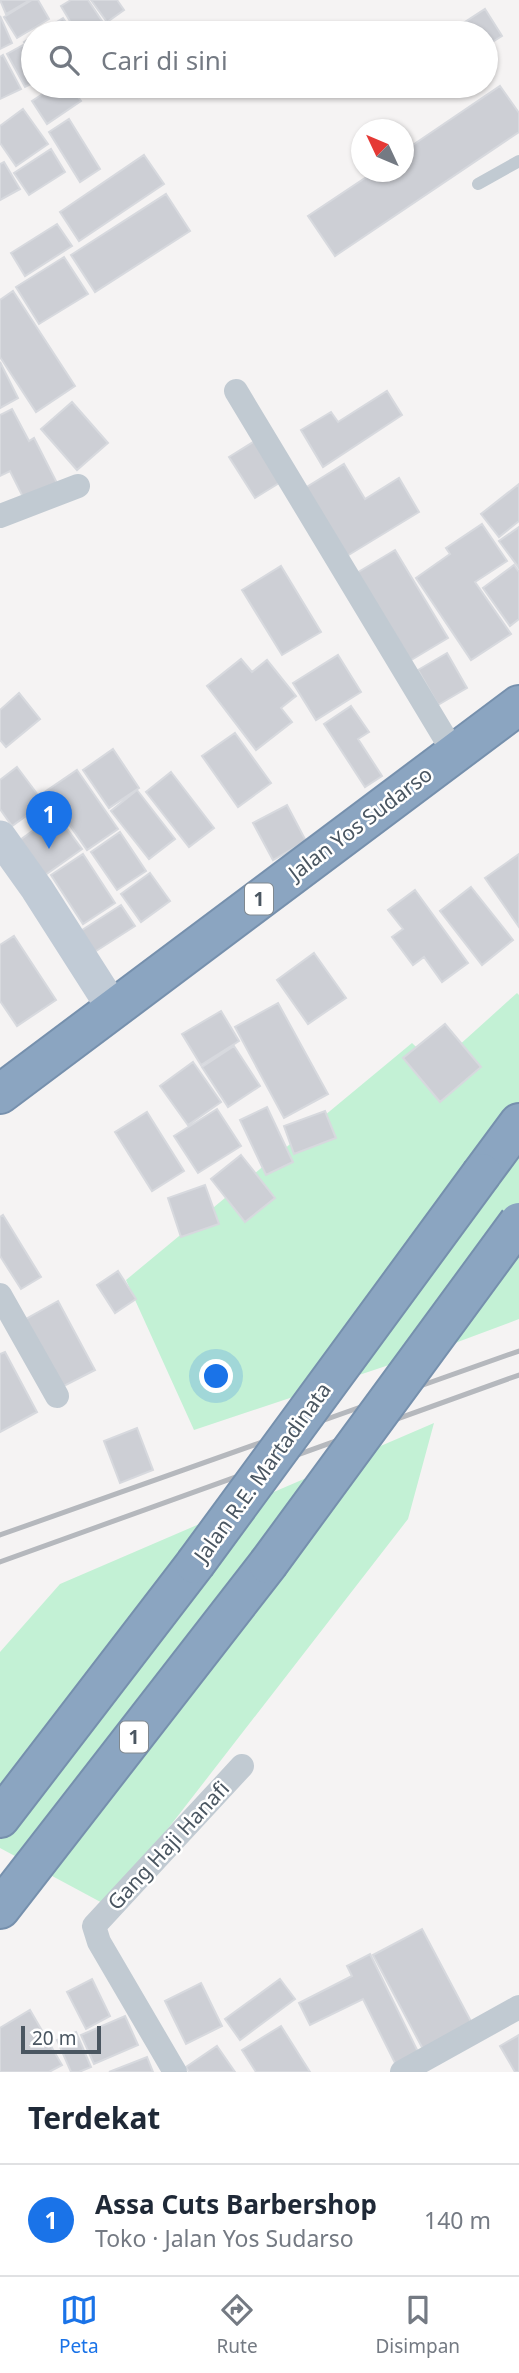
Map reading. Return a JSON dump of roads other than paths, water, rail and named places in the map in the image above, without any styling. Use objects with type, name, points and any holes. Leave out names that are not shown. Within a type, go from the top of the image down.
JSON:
[{"type":"highway","name":"Jalan Yos Sudarso","points":[[0,1094],[519,705]]},
{"type":"highway","name":"Jalan R.E. Martadinata","points":[[0,1818],[195,1564],[519,1123]]},
{"type":"highway","name":"1","points":[[0,1909],[268,1564],[519,1222]]},
{"type":"street","points":[[236,391],[454,753]]},
{"type":"street","points":[[0,516],[78,486]]},
{"type":"street","points":[[0,837],[37,888],[113,1008]]},
{"type":"street","points":[[0,1295],[57,1396]]},
{"type":"street","name":"Gang Haji Hanafi","points":[[174,2072],[99,1942],[94,1926],[242,1766]]},
{"type":"street","points":[[401,2072],[429,2066],[519,2007]]},
{"type":"lane","points":[[478,184],[519,161]]},
{"type":"railway","points":[[0,1535],[519,1351]]},
{"type":"railway","points":[[0,1562],[519,1375]]},
{"type":"place","name":"Assa Cuts Barbershop","points":[[49,849]]}]
